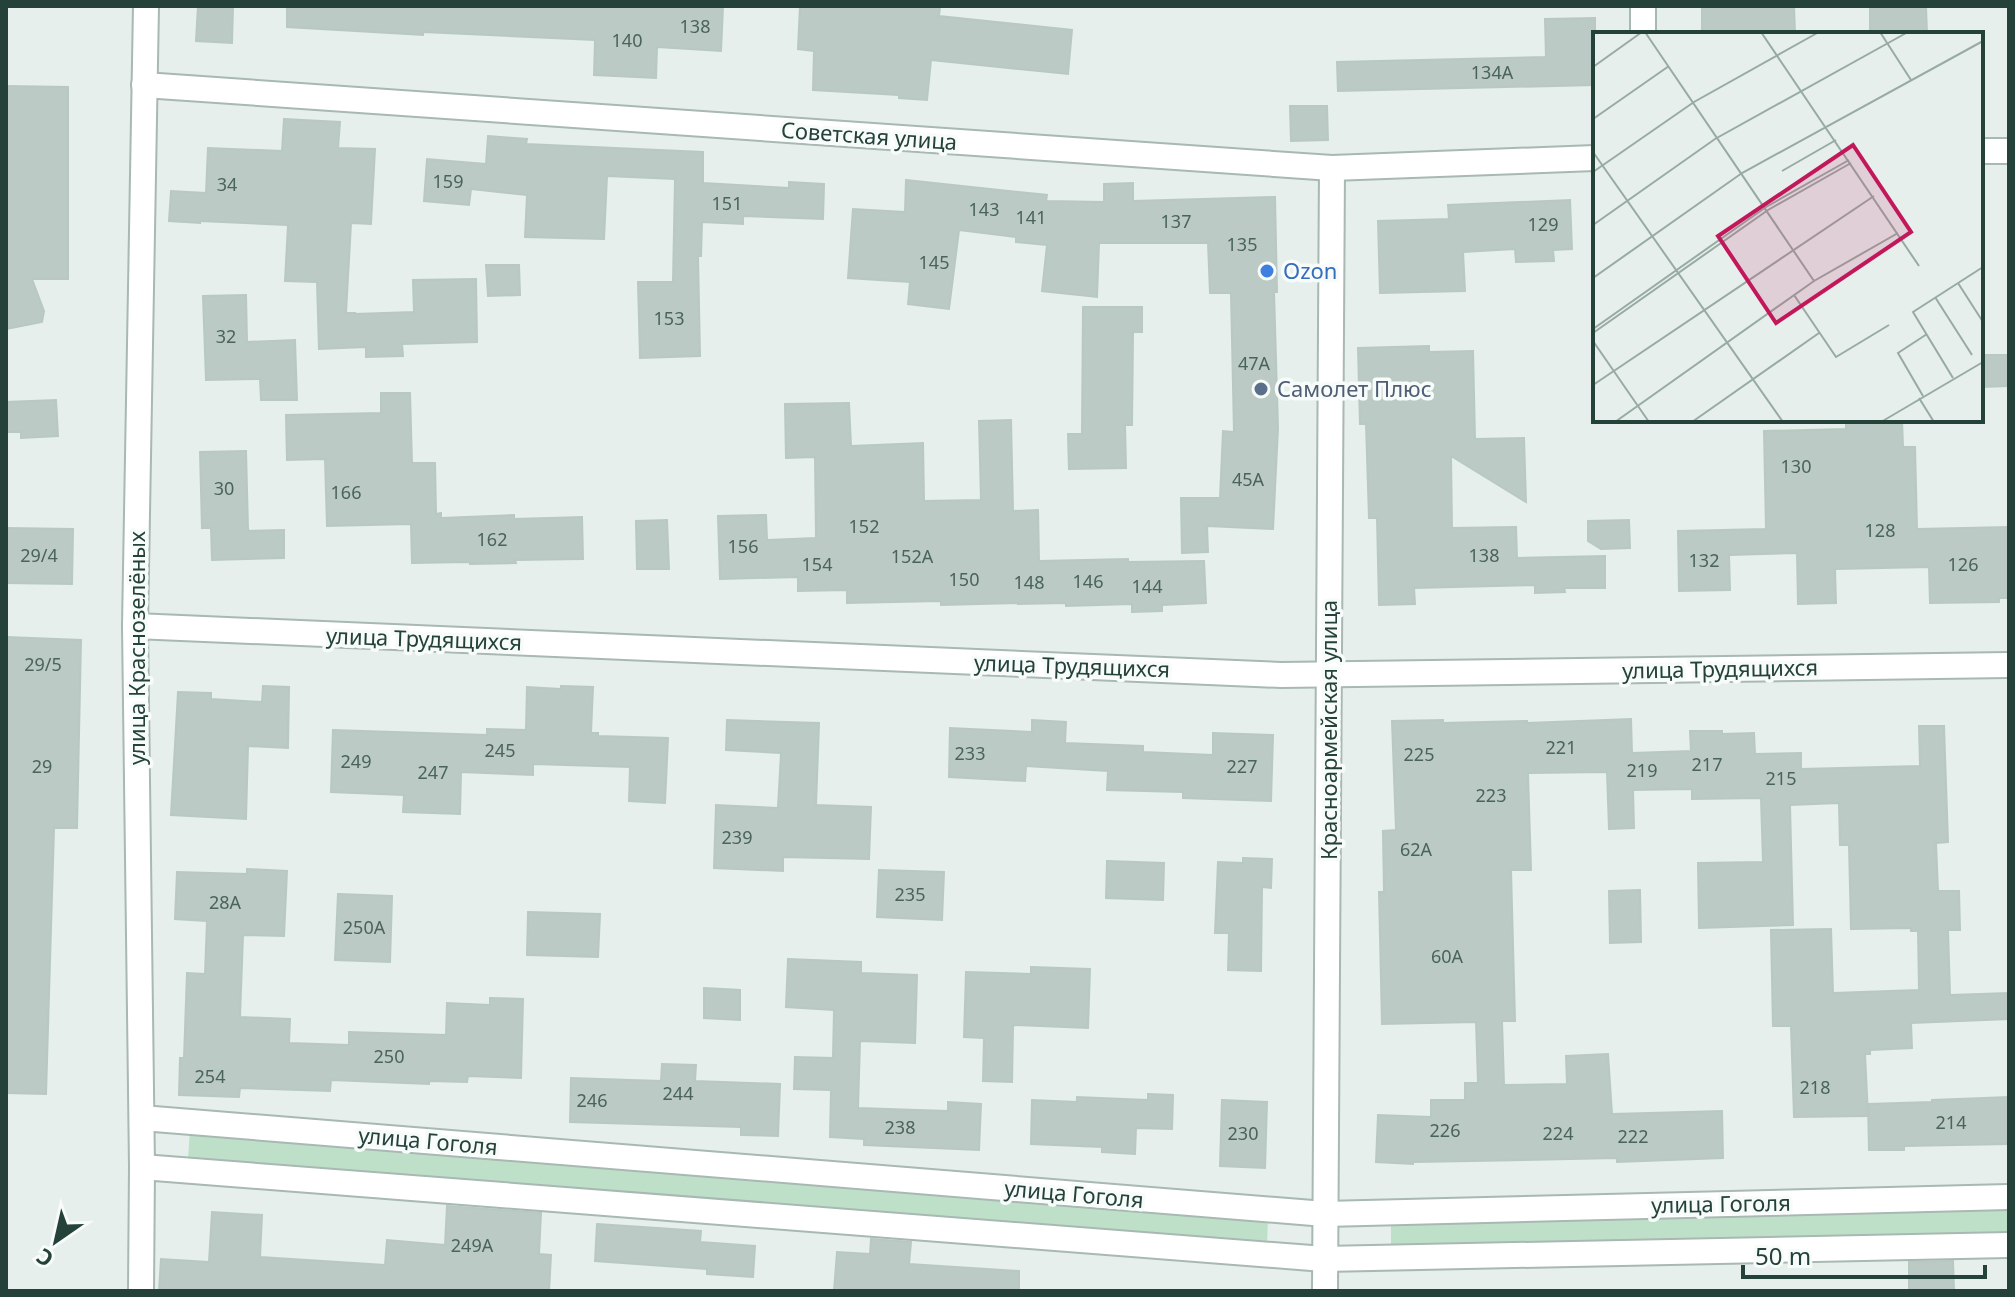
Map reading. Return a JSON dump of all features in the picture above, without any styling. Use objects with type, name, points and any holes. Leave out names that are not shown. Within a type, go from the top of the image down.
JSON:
[{"type":"street","name":"улица Краснозелёных","points":[[141,1291],[142,1118],[135,626],[146,6]]},
{"type":"street","points":[[1643,6],[1643,32]]},
{"type":"street","name":"Советская улица","points":[[144,85],[1332,168],[1593,158]]},
{"type":"street","points":[[1983,151],[2009,151]]},
{"type":"street","name":"Красноармейская улица","points":[[1325,1291],[1332,168]]},
{"type":"street","name":"улица Трудящихся","points":[[135,626],[1265,674],[2009,665]]},
{"type":"street","name":"улица Гоголя","points":[[142,1118],[1325,1214],[2009,1197]]},
{"type":"street","name":"улица Гоголя","points":[[142,1167],[1324,1259],[2009,1245]]},
{"type":"green space","points":[[190,1129],[1268,1217],[1267,1247],[188,1159]]},
{"type":"green space","points":[[2009,1205],[2009,1234],[1391,1245],[1391,1218]]},
{"type":"building","points":[[198,6],[233,6],[232,43],[196,41]]},
{"type":"building","points":[[287,6],[723,6],[721,51],[657,47],[656,78],[594,75],[595,40],[287,27]]},
{"type":"building","points":[[800,6],[940,6],[939,16],[1072,30],[1068,74],[931,60],[927,100],[899,98],[899,95],[813,90],[814,51],[798,49]]},
{"type":"building","points":[[1702,6],[1794,6],[1795,32],[1702,32]]},
{"type":"building","points":[[1870,6],[1926,6],[1927,32],[1870,32]]},
{"type":"building","points":[[1595,18],[1593,85],[1338,91],[1337,62],[1546,57],[1545,19]]},
{"type":"building","points":[[6,86],[68,87],[68,279],[32,279],[44,311],[42,322],[6,329]]},
{"type":"building","points":[[1290,106],[1327,106],[1328,140],[1291,141]]},
{"type":"building","points":[[284,119],[340,122],[338,148],[375,149],[371,224],[351,223],[346,313],[414,312],[413,280],[476,279],[477,342],[402,344],[403,356],[366,357],[366,347],[319,349],[317,282],[285,281],[288,225],[169,221],[171,191],[206,193],[208,148],[282,151]]},
{"type":"building","points":[[488,136],[527,139],[526,144],[703,152],[703,183],[789,188],[789,182],[824,184],[823,219],[743,216],[743,224],[702,222],[701,256],[698,256],[700,356],[640,358],[638,282],[673,282],[675,179],[607,176],[604,239],[525,237],[527,195],[471,189],[469,205],[424,201],[427,159],[486,164]]},
{"type":"building","points":[[906,180],[1047,195],[1046,201],[1104,202],[1104,184],[1133,183],[1133,201],[1275,197],[1278,428],[1273,529],[1207,526],[1208,552],[1182,553],[1181,498],[1220,498],[1223,431],[1234,432],[1231,293],[1210,293],[1208,243],[1099,243],[1097,297],[1042,291],[1047,245],[1016,242],[1016,237],[959,230],[949,309],[908,304],[910,282],[848,278],[853,209],[905,212]]},
{"type":"building","points":[[1570,200],[1572,249],[1553,250],[1554,261],[1516,262],[1515,249],[1463,252],[1465,291],[1380,293],[1378,221],[1449,219],[1448,205]]},
{"type":"building","points":[[486,265],[519,265],[520,295],[488,296]]},
{"type":"building","points":[[246,295],[247,342],[295,340],[297,400],[261,400],[260,379],[206,380],[203,296]]},
{"type":"building","points":[[1083,307],[1142,307],[1142,332],[1133,332],[1132,425],[1125,425],[1126,468],[1069,469],[1068,434],[1082,434]]},
{"type":"building","points":[[1429,346],[1429,352],[1473,351],[1475,439],[1524,438],[1526,502],[1451,456],[1452,528],[1516,527],[1517,558],[1605,556],[1605,588],[1564,588],[1565,592],[1535,593],[1535,585],[1414,588],[1415,604],[1379,605],[1377,518],[1369,518],[1366,424],[1360,424],[1358,348]]},
{"type":"building","points":[[1983,355],[2009,355],[2009,386],[1983,387]]},
{"type":"building","points":[[381,393],[410,393],[412,463],[435,463],[436,514],[441,513],[441,518],[514,515],[514,519],[582,517],[583,559],[515,560],[516,563],[412,563],[411,524],[327,526],[325,459],[287,460],[286,415],[381,413]]},
{"type":"building","points":[[56,400],[58,436],[21,438],[21,432],[6,432],[6,402]]},
{"type":"building","points":[[849,403],[851,446],[923,443],[924,501],[981,500],[979,421],[1011,420],[1013,511],[1038,510],[1039,561],[1204,561],[1206,603],[1162,605],[1162,611],[1132,612],[1132,604],[847,603],[847,590],[798,591],[798,577],[720,579],[718,516],[766,515],[767,540],[816,538],[815,457],[786,458],[785,404]]},
{"type":"building","points":[[1846,422],[1902,422],[1903,447],[1915,447],[1917,529],[2009,527],[2009,598],[1999,598],[1999,602],[1930,603],[1929,567],[1835,569],[1836,603],[1798,604],[1797,553],[1729,555],[1730,590],[1679,591],[1678,531],[1766,529],[1764,431],[1846,429]]},
{"type":"building","points":[[246,451],[248,529],[284,530],[284,558],[212,560],[211,528],[202,528],[200,452]]},
{"type":"building","points":[[667,520],[669,569],[637,569],[636,521]]},
{"type":"building","points":[[1629,520],[1630,548],[1601,549],[1588,541],[1588,521]]},
{"type":"building","points":[[6,528],[73,529],[72,584],[6,583]]},
{"type":"building","points":[[6,637],[81,640],[77,828],[54,828],[46,1094],[6,1093]]},
{"type":"building","points":[[263,686],[289,687],[288,748],[248,746],[246,819],[171,815],[178,692],[211,693],[211,699],[262,702]]},
{"type":"building","points":[[561,686],[593,687],[591,733],[598,733],[598,736],[668,738],[665,803],[629,801],[630,767],[533,764],[533,775],[461,772],[460,814],[403,812],[404,795],[331,792],[333,730],[487,735],[487,729],[526,730],[527,687],[561,689]]},
{"type":"building","points":[[1631,719],[1632,753],[1691,751],[1690,731],[1754,733],[1755,754],[1801,753],[1801,769],[1920,766],[1919,726],[1944,726],[1948,842],[1936,843],[1938,891],[1959,891],[1960,930],[1948,930],[1950,995],[2009,993],[2009,1019],[1911,1023],[1912,1048],[1870,1050],[1870,1054],[1865,1054],[1868,1116],[1794,1117],[1791,1026],[1773,1026],[1771,930],[1831,929],[1833,993],[1919,990],[1918,931],[1911,931],[1911,928],[1851,929],[1849,845],[1840,845],[1839,803],[1790,805],[1793,925],[1699,928],[1698,863],[1763,862],[1761,798],[1692,799],[1692,789],[1633,790],[1634,828],[1609,829],[1607,772],[1528,773],[1531,870],[1511,870],[1515,1021],[1502,1021],[1504,1085],[1567,1084],[1566,1056],[1608,1054],[1612,1114],[1722,1111],[1723,1158],[1617,1162],[1617,1158],[1413,1164],[1376,1162],[1378,1115],[1431,1117],[1431,1100],[1465,1100],[1465,1083],[1478,1083],[1476,1022],[1382,1024],[1379,892],[1384,892],[1383,831],[1396,830],[1392,721],[1527,723]]},
{"type":"building","points":[[727,720],[819,723],[816,805],[871,807],[869,859],[783,857],[783,871],[714,868],[716,805],[778,808],[781,753],[726,750]]},
{"type":"building","points":[[1032,720],[1066,722],[1065,743],[1143,746],[1143,752],[1213,755],[1213,733],[1273,735],[1271,801],[1183,798],[1183,792],[1107,790],[1108,771],[1026,766],[1025,781],[949,777],[950,728],[1032,732]]},
{"type":"building","points":[[1243,858],[1272,859],[1271,888],[1262,887],[1261,971],[1228,970],[1229,933],[1215,933],[1218,862],[1243,863]]},
{"type":"building","points":[[1107,861],[1164,863],[1163,900],[1106,898]]},
{"type":"building","points":[[247,869],[287,871],[284,936],[243,935],[240,1017],[290,1019],[289,1043],[349,1045],[349,1032],[446,1035],[447,1003],[490,1005],[490,998],[523,999],[521,1078],[468,1076],[467,1082],[429,1081],[429,1084],[331,1080],[330,1091],[240,1088],[239,1097],[179,1095],[180,1058],[184,1058],[187,973],[205,974],[207,921],[175,919],[177,872],[247,874]]},
{"type":"building","points":[[879,870],[944,872],[942,920],[877,917]]},
{"type":"building","points":[[1640,890],[1641,942],[1610,943],[1609,891]]},
{"type":"building","points":[[338,894],[392,896],[390,962],[335,960]]},
{"type":"building","points":[[528,912],[600,914],[598,957],[527,955]]},
{"type":"building","points":[[788,959],[861,962],[861,973],[917,975],[915,1043],[860,1041],[858,1108],[948,1111],[948,1102],[981,1104],[979,1150],[864,1145],[864,1139],[830,1137],[831,1090],[794,1089],[795,1057],[833,1058],[834,1010],[786,1007]]},
{"type":"building","points":[[1031,967],[1090,969],[1088,1028],[1013,1025],[1012,1082],[983,1081],[984,1038],[964,1037],[966,972],[1031,974]]},
{"type":"building","points":[[704,988],[740,990],[740,1020],[704,1018]]},
{"type":"building","points":[[662,1064],[696,1065],[695,1081],[780,1084],[778,1136],[741,1135],[741,1127],[570,1122],[571,1078],[661,1081]]},
{"type":"building","points":[[1148,1094],[1173,1095],[1172,1129],[1136,1128],[1135,1154],[1102,1152],[1102,1147],[1031,1144],[1032,1100],[1077,1102],[1077,1097],[1148,1100]]},
{"type":"building","points":[[2009,1097],[2009,1144],[1904,1146],[1904,1150],[1869,1150],[1868,1104]]},
{"type":"building","points":[[1222,1100],[1267,1102],[1265,1168],[1220,1166]]},
{"type":"building","points":[[447,1206],[541,1213],[539,1254],[551,1255],[549,1291],[159,1291],[161,1259],[209,1262],[212,1212],[262,1215],[260,1257],[385,1265],[387,1240],[445,1245]]},
{"type":"building","points":[[597,1224],[701,1231],[700,1242],[755,1246],[753,1277],[707,1274],[707,1269],[595,1261]]},
{"type":"building","points":[[871,1239],[911,1242],[909,1264],[1019,1271],[1019,1291],[834,1291],[837,1252],[870,1254]]},
{"type":"building","points":[[1953,1261],[1954,1291],[1909,1291],[1909,1262]]},
{"type":"place","name":"Ozon","points":[[1267,271]]},
{"type":"place","name":"Самолет Плюс","points":[[1261,389]]}]
